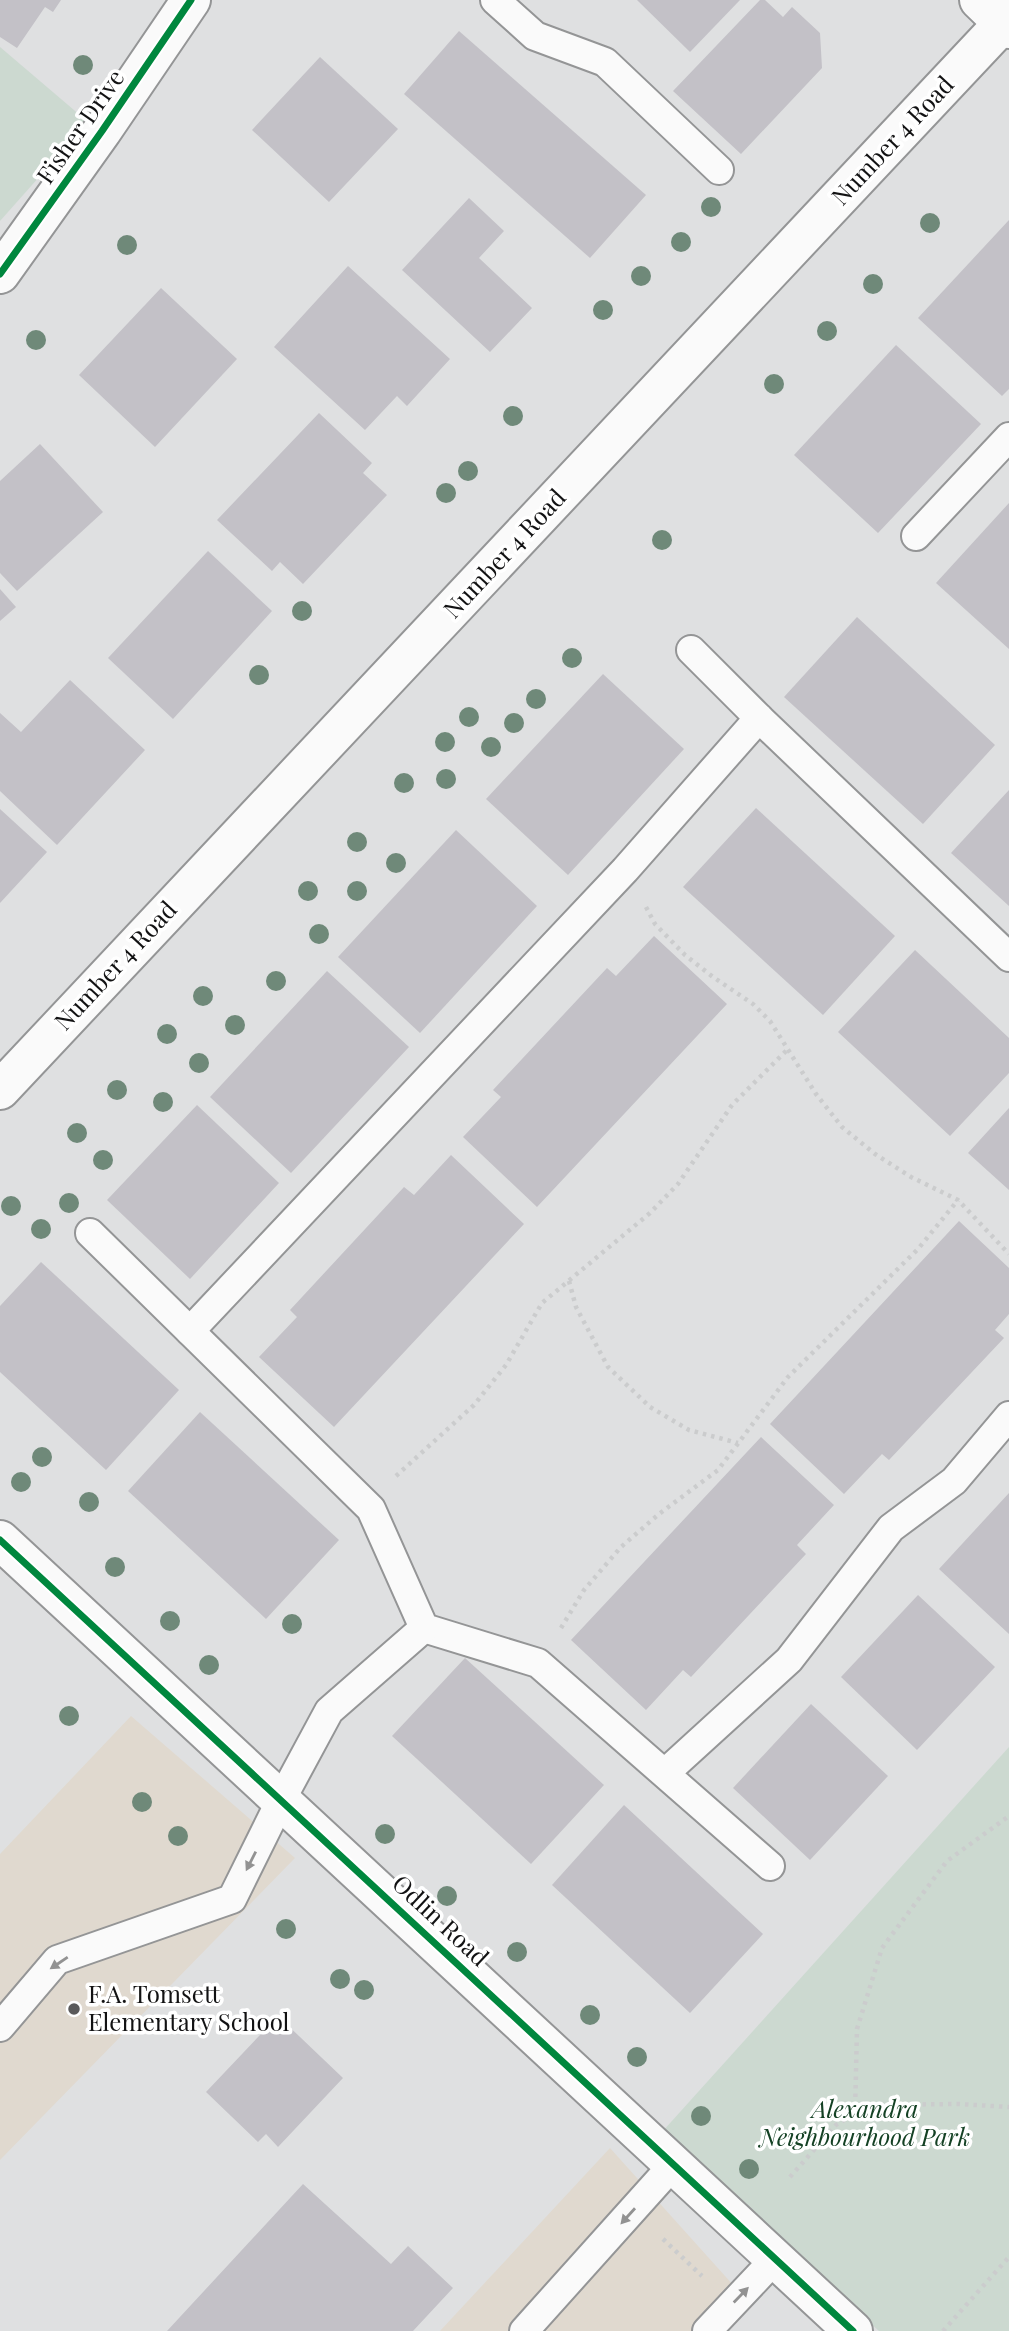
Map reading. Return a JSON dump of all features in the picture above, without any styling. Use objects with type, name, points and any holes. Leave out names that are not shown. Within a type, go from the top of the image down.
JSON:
[{"type":"street","name":"Fisher Drive","points":[[0,274],[191,0]]},
{"type":"street","name":"Number 4 Road","points":[[0,1090],[1000,17]]},
{"type":"street","name":"Odlin Road","points":[[0,1540],[853,2331]]},
{"type":"lane","points":[[495,0],[535,36],[605,62],[719,170]]},
{"type":"lane","points":[[916,536],[1009,436]]},
{"type":"lane","points":[[691,650],[1009,957]]},
{"type":"lane","points":[[190,1331],[625,870],[759,718]]},
{"type":"lane","points":[[90,1233],[371,1508],[424,1628],[538,1662],[770,1866]]},
{"type":"lane","points":[[665,1773],[789,1660],[891,1528],[954,1481],[1009,1416]]},
{"type":"lane","points":[[0,2027],[57,1960],[232,1899],[329,1711],[424,1628]]},
{"type":"lane","points":[[524,2331],[673,2165]]},
{"type":"lane","points":[[707,2331],[775,2259]]},
{"type":"path","points":[[625,870],[655,923],[685,955],[753,1004],[770,1021],[816,1094],[842,1126],[884,1160],[911,1177],[958,1200],[1009,1255]]},
{"type":"path","points":[[365,1503],[474,1405],[506,1365],[542,1303],[650,1213],[678,1184],[732,1105],[788,1049]]},
{"type":"path","points":[[538,1662],[584,1590],[621,1547],[659,1514],[718,1470],[788,1377],[918,1249],[958,1200]]},
{"type":"path","points":[[569,1281],[576,1307],[608,1367],[650,1407],[689,1430],[738,1443]]},
{"type":"path","points":[[855,2114],[857,2029],[882,1948],[947,1861],[1009,1816]]},
{"type":"path","points":[[790,2177],[836,2125],[869,2105],[958,2104],[1009,2107]]},
{"type":"path","points":[[943,2331],[1009,2257]]},
{"type":"shaded area","name":"F.A. Tomsett Elementary School","points":[[131,1716],[295,1858],[0,2160],[0,1854]]},
{"type":"shaded area","points":[[610,2148],[752,2306],[728,2331],[440,2331]]},
{"type":"green space","points":[[0,47],[88,122],[0,221]]},
{"type":"green space","name":"Alexandra Neighbourhood Park","points":[[1009,1747],[1009,2331],[879,2331],[662,2132]]},
{"type":"building","points":[[0,0],[61,0],[53,12],[45,7],[17,48],[0,37]]},
{"type":"building","points":[[637,0],[740,0],[690,52]]},
{"type":"building","points":[[760,0],[765,0],[783,17],[792,7],[820,33],[822,68],[741,154],[673,91]]},
{"type":"building","points":[[459,31],[646,195],[590,258],[404,94]]},
{"type":"building","points":[[320,57],[398,129],[329,202],[252,130]]},
{"type":"building","points":[[469,198],[504,231],[479,258],[532,308],[490,352],[402,270]]},
{"type":"building","points":[[1009,220],[1009,389],[1002,396],[918,318]]},
{"type":"building","points":[[348,266],[450,359],[407,406],[397,396],[365,430],[274,347]]},
{"type":"building","points":[[161,288],[237,359],[155,447],[79,375]]},
{"type":"building","points":[[896,345],[981,424],[878,533],[794,455]]},
{"type":"building","points":[[319,413],[372,463],[363,473],[387,495],[303,584],[280,562],[272,571],[217,520]]},
{"type":"building","points":[[40,444],[103,512],[17,591],[0,573],[0,481]]},
{"type":"building","points":[[1009,503],[1009,649],[936,583]]},
{"type":"building","points":[[208,551],[272,611],[173,719],[108,658]]},
{"type":"building","points":[[0,589],[16,607],[0,621]]},
{"type":"building","points":[[857,617],[995,745],[923,824],[784,697]]},
{"type":"building","points":[[603,674],[684,749],[568,875],[486,799]]},
{"type":"building","points":[[70,680],[145,750],[57,845],[0,791],[0,713],[21,732]]},
{"type":"building","points":[[1009,790],[1009,906],[951,853]]},
{"type":"building","points":[[756,808],[895,936],[823,1015],[683,887]]},
{"type":"building","points":[[0,809],[47,852],[0,903]]},
{"type":"building","points":[[456,830],[537,906],[420,1033],[338,957]]},
{"type":"building","points":[[654,936],[727,1004],[537,1207],[463,1137],[501,1097],[493,1090],[607,968],[616,976]]},
{"type":"building","points":[[915,950],[1009,1038],[1009,1073],[950,1136],[838,1032]]},
{"type":"building","points":[[327,971],[409,1047],[291,1173],[210,1097]]},
{"type":"building","points":[[197,1105],[279,1183],[190,1279],[107,1200]]},
{"type":"building","points":[[1009,1108],[1009,1190],[968,1153]]},
{"type":"building","points":[[451,1155],[524,1224],[334,1427],[259,1357],[297,1317],[290,1310],[404,1187],[414,1195]]},
{"type":"building","points":[[959,1221],[1009,1268],[1009,1314],[995,1330],[1004,1338],[889,1460],[882,1454],[844,1494],[770,1424]]},
{"type":"building","points":[[41,1262],[179,1390],[106,1470],[0,1372],[0,1306]]},
{"type":"building","points":[[200,1412],[339,1540],[266,1619],[128,1491]]},
{"type":"building","points":[[761,1437],[834,1505],[797,1545],[806,1554],[691,1677],[683,1670],[646,1710],[571,1640]]},
{"type":"building","points":[[1009,1493],[1009,1634],[939,1569]]},
{"type":"building","points":[[918,1595],[995,1667],[917,1750],[841,1677]]},
{"type":"building","points":[[465,1658],[604,1785],[531,1864],[392,1736]]},
{"type":"building","points":[[811,1704],[888,1776],[810,1860],[733,1788]]},
{"type":"building","points":[[624,1805],[763,1934],[690,2013],[552,1885]]},
{"type":"building","points":[[278,2016],[343,2078],[278,2147],[266,2134],[258,2142],[206,2092]]},
{"type":"building","points":[[303,2184],[391,2264],[408,2246],[453,2288],[413,2331],[167,2331]]},
{"type":"cycle path","points":[[0,274],[191,0]]},
{"type":"cycle path","points":[[0,1540],[853,2331]]},
{"type":"place","name":"F.A. Tomsett Elementary School","points":[[74,2009]]}]
